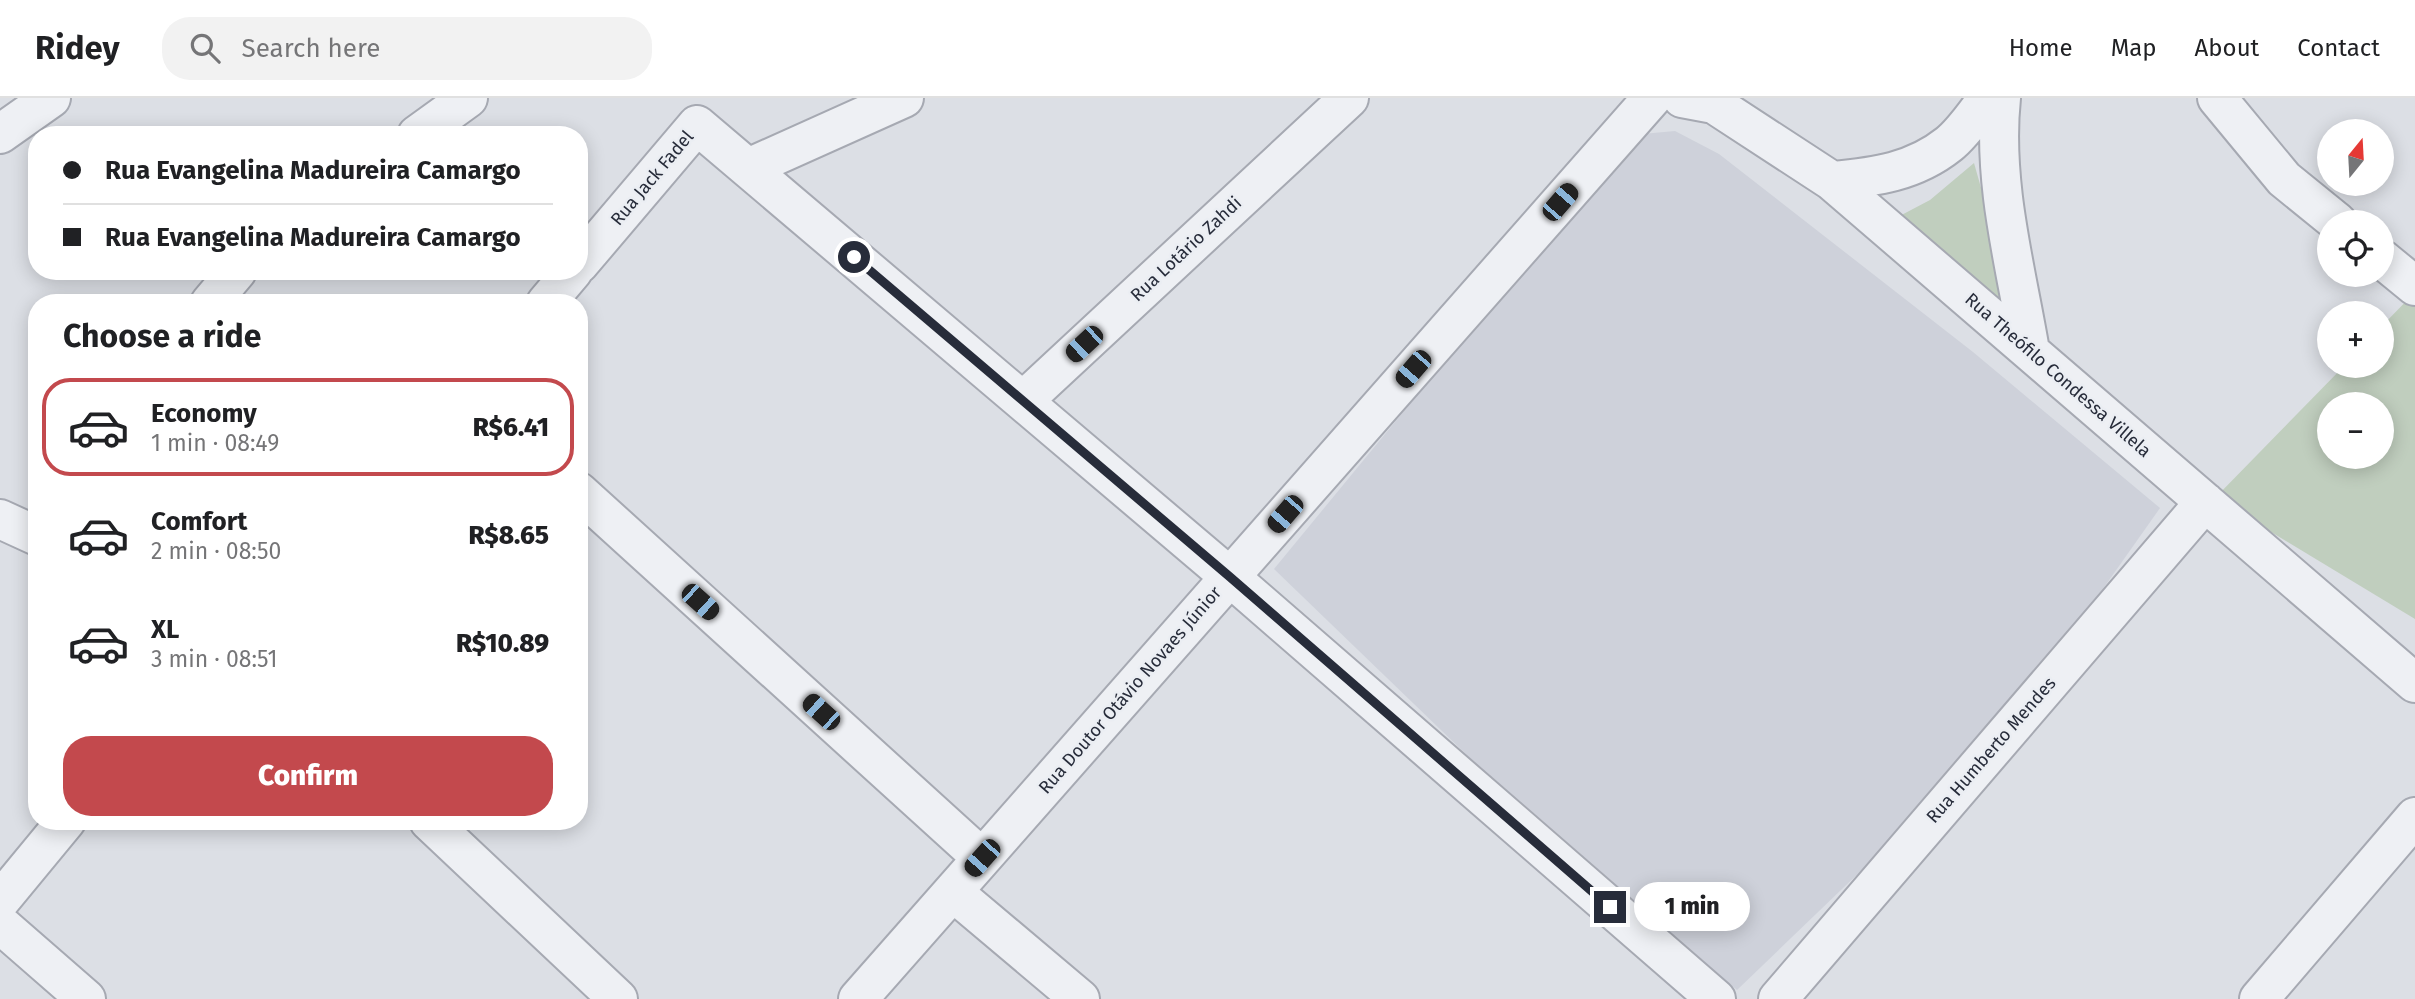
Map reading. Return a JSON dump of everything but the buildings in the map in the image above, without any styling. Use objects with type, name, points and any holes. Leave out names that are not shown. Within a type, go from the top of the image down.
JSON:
[{"type":"street","points":[[0,134],[51,98]]},
{"type":"street","points":[[429,126],[468,98]]},
{"type":"street","points":[[748,168],[904,98]]},
{"type":"street","name":"Rua Lotário Zahdi","points":[[1023,401],[1349,98]]},
{"type":"street","name":"Rua Doutor Otávio Novaes Júnior","points":[[859,999],[1652,98]]},
{"type":"street","name":"Rua Theófilo Condessa Villela","points":[[1682,98],[1714,104],[1832,181],[2415,683]]},
{"type":"street","points":[[1832,181],[1884,177],[1922,161],[1950,143],[1988,98]]},
{"type":"street","points":[[2001,98],[2000,187],[2030,351]]},
{"type":"street","points":[[2217,98],[2284,178],[2323,210]]},
{"type":"street","points":[[695,111],[748,168],[1230,577],[1716,999]]},
{"type":"street","name":"Rua Jack Fadel","points":[[588,252],[695,111]]},
{"type":"street","points":[[2394,269],[2415,286]]},
{"type":"street","points":[[218,294],[229,280]]},
{"type":"street","points":[[554,294],[565,280]]},
{"type":"street","points":[[588,500],[982,858]]},
{"type":"street","name":"Rua Humberto Mendes","points":[[1778,999],[2205,502]]},
{"type":"street","points":[[2259,999],[2415,817]]},
{"type":"street","points":[[0,901],[59,830]]},
{"type":"street","points":[[439,830],[618,999]]},
{"type":"street","points":[[953,891],[1080,999]]},
{"type":"street","points":[[0,924],[86,999]]},
{"type":"shaded area","points":[[1675,131],[1719,154],[1973,352],[2160,508],[1994,743],[1737,990],[1470,758],[1274,569],[1631,135]]},
{"type":"green space","points":[[1974,163],[2017,315],[1892,220],[1930,200]]},
{"type":"green space","points":[[2415,292],[2415,619],[2215,498],[2317,394],[2317,469],[2394,469],[2394,392],[2319,392],[2332,378],[2394,378],[2394,314]]},
{"type":"route","points":[[854,257],[1230,577],[1610,907]]}]
